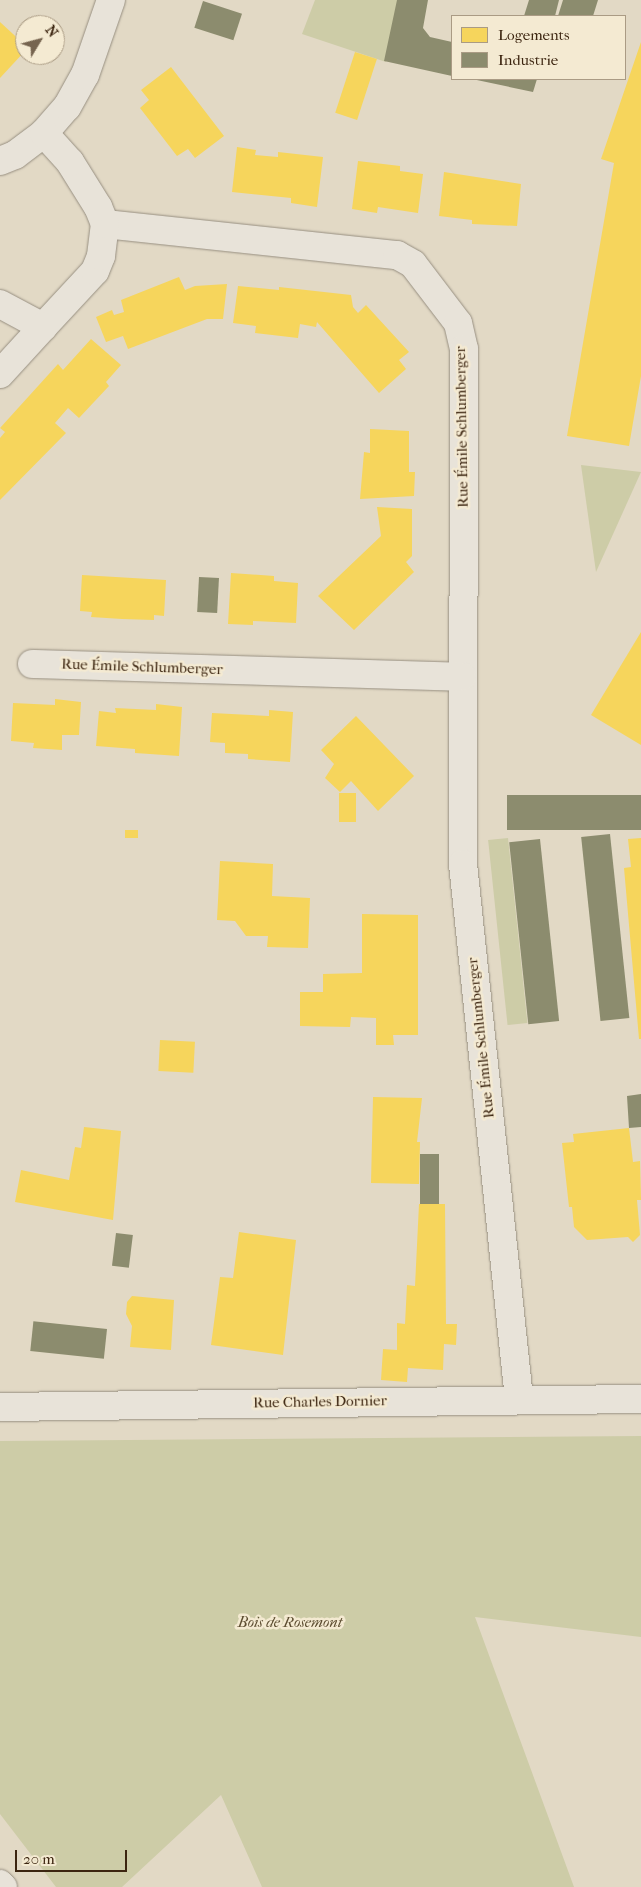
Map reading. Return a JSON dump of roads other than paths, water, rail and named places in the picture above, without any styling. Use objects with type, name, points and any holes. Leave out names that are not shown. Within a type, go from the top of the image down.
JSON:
[{"type":"street","points":[[0,161],[15,155],[44,134],[67,107],[85,74],[111,0]]},
{"type":"street","points":[[0,374],[95,271],[102,256],[105,224],[70,162],[44,134]]},
{"type":"street","name":"Rue Émile Schlumberger","points":[[105,224],[397,255],[413,264],[458,323],[464,348],[463,864],[518,1399]]},
{"type":"street","points":[[0,304],[43,327]]},
{"type":"street","name":"Rue Émile Schlumberger","points":[[32,664],[462,677]]},
{"type":"street","name":"Rue Charles Dornier","points":[[0,1407],[518,1399],[641,1399]]},
{"type":"street","points":[[0,1884],[3,1887]]},
{"type":"park label","name":"Bois de Rosemont","points":[[290,1623]]}]
